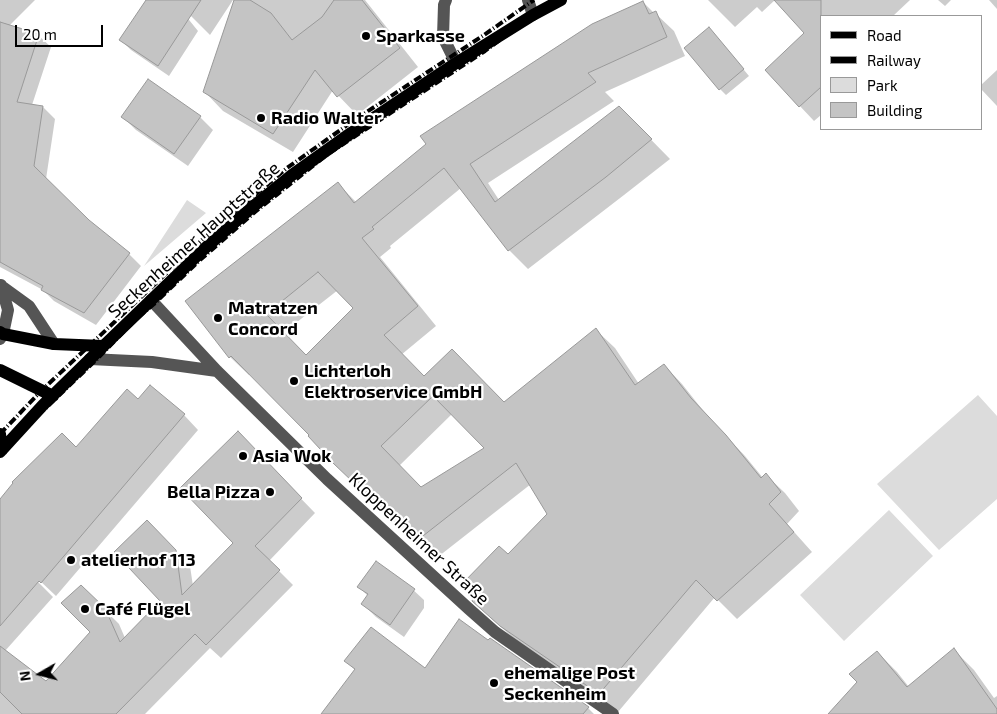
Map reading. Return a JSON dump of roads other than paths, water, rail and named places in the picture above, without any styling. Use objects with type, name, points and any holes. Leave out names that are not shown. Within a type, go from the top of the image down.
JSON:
[{"type":"main road","name":"Seckenheimer Hauptstraße","points":[[1,451],[32,417],[151,300],[250,209],[292,175],[456,63],[560,0]]},
{"type":"main road","points":[[1,335],[54,344],[103,346]]},
{"type":"main road","points":[[0,370],[53,396]]},
{"type":"main road","points":[[0,434],[1,451]]},
{"type":"street","points":[[446,0],[444,5],[443,37],[456,63]]},
{"type":"street","points":[[528,0],[533,15]]},
{"type":"street","points":[[1,285],[8,310],[1,335]]},
{"type":"street","points":[[1,285],[29,306],[54,344]]},
{"type":"street","name":"Kloppenheimer Straße","points":[[151,300],[217,371],[327,479],[495,632],[613,714]]},
{"type":"street","points":[[90,359],[152,362],[217,371]]},
{"type":"railway","points":[[0,434],[42,390],[203,239],[287,168],[353,121],[534,0]]},
{"type":"railway","points":[[0,456],[26,427],[135,320],[255,212],[328,154],[485,51],[554,0]]},
{"type":"place","name":"Sparkasse","points":[[366,36]]},
{"type":"place","name":"Radio Walter","points":[[261,118]]},
{"type":"place","name":"Matratzen Concord","points":[[218,318]]},
{"type":"place","name":"Lichterloh Elektroservice GmbH","points":[[294,381]]},
{"type":"place","name":"Asia Wok","points":[[243,456]]},
{"type":"place","name":"Bella Pizza","points":[[270,492]]},
{"type":"place","name":"atelierhof 113","points":[[71,560]]},
{"type":"place","name":"Café Flügel","points":[[85,609]]},
{"type":"place","name":"ehemalige Post Seckenheim","points":[[494,683]]}]
